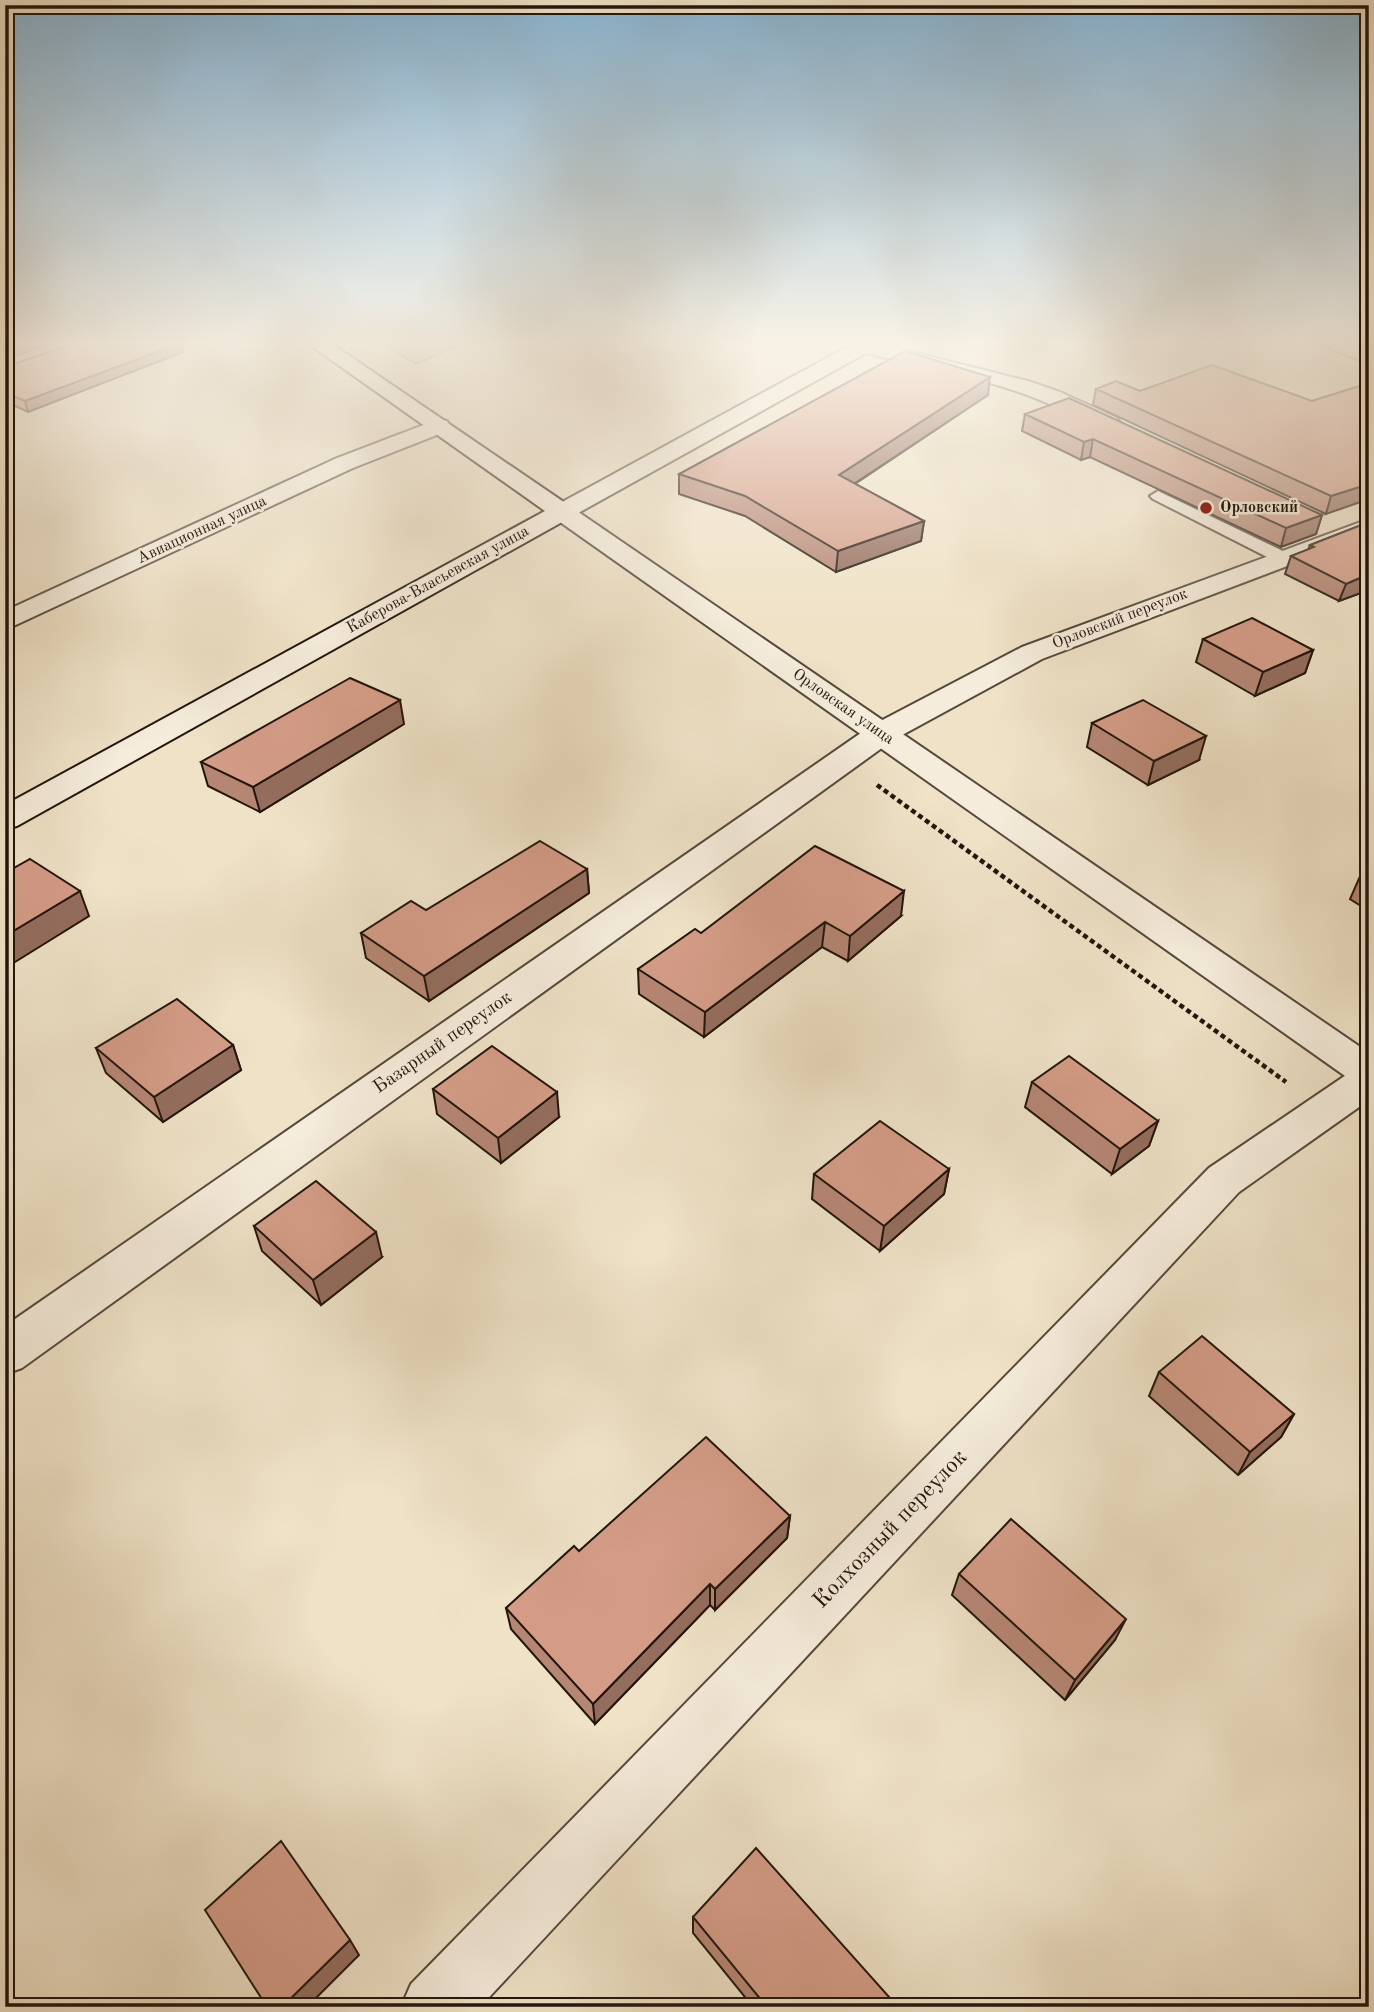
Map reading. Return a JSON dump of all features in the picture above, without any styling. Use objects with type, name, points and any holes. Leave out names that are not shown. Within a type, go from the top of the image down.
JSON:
[{"type":"street","name":"Авиационная улица","points":[[5,622],[345,463],[414,436]]},
{"type":"street","name":"Орловская улица","points":[[453,436],[1369,1076]]},
{"type":"street","name":"Каберова-Власьевская улица","points":[[5,819],[700,436]]},
{"type":"street","name":"Орловский переулок","points":[[881,733],[1032,653],[1283,558],[1345,528]]},
{"type":"street","name":"Базарный переулок","points":[[5,1353],[881,733]]},
{"type":"street","name":"Колхозный переулок","points":[[434,2007],[1224,1180],[1369,1076]]},
{"type":"lane","points":[[1158,496],[1283,558]]},
{"type":"building","points":[[749,436],[899,436],[839,475],[924,521],[838,551],[745,496],[679,474]]},
{"type":"building","points":[[1071,436],[1151,436],[1322,515],[1286,528],[1093,439],[1084,442]]},
{"type":"building","points":[[1199,436],[1369,436],[1369,484],[1331,496]]},
{"type":"building","points":[[1369,522],[1369,574],[1346,584],[1291,556],[1314,547],[1310,545]]},
{"type":"building","points":[[1252,618],[1313,650],[1263,672],[1203,639]]},
{"type":"building","points":[[350,678],[400,700],[253,787],[201,762]]},
{"type":"building","points":[[1143,700],[1206,736],[1154,761],[1092,723]]},
{"type":"building","points":[[540,841],[587,869],[424,976],[361,933],[411,901],[426,910]]},
{"type":"building","points":[[815,846],[904,891],[850,936],[825,922],[705,1012],[638,969],[695,929],[701,933]]},
{"type":"building","points":[[30,859],[80,891],[5,936],[5,873]]},
{"type":"building","points":[[1369,870],[1369,879],[1361,874]]},
{"type":"building","points":[[177,999],[233,1045],[154,1097],[96,1048]]},
{"type":"building","points":[[492,1046],[557,1092],[498,1138],[433,1089]]},
{"type":"building","points":[[1069,1056],[1158,1121],[1120,1149],[1032,1082]]},
{"type":"building","points":[[880,1121],[949,1169],[884,1226],[814,1174]]},
{"type":"building","points":[[316,1181],[376,1232],[313,1280],[254,1226]]},
{"type":"building","points":[[1202,1336],[1294,1414],[1250,1452],[1159,1372]]},
{"type":"building","points":[[706,1437],[790,1516],[715,1589],[710,1584],[593,1704],[506,1608],[574,1546],[579,1551]]},
{"type":"building","points":[[1011,1519],[1126,1619],[1075,1680],[959,1574]]},
{"type":"building","points":[[281,1841],[350,1940],[282,2007],[267,2007],[205,1910]]},
{"type":"building","points":[[756,1848],[890,1998],[883,2007],[767,2007],[693,1917]]},
{"type":"place","name":"Орловский","points":[[1206,508]]}]
